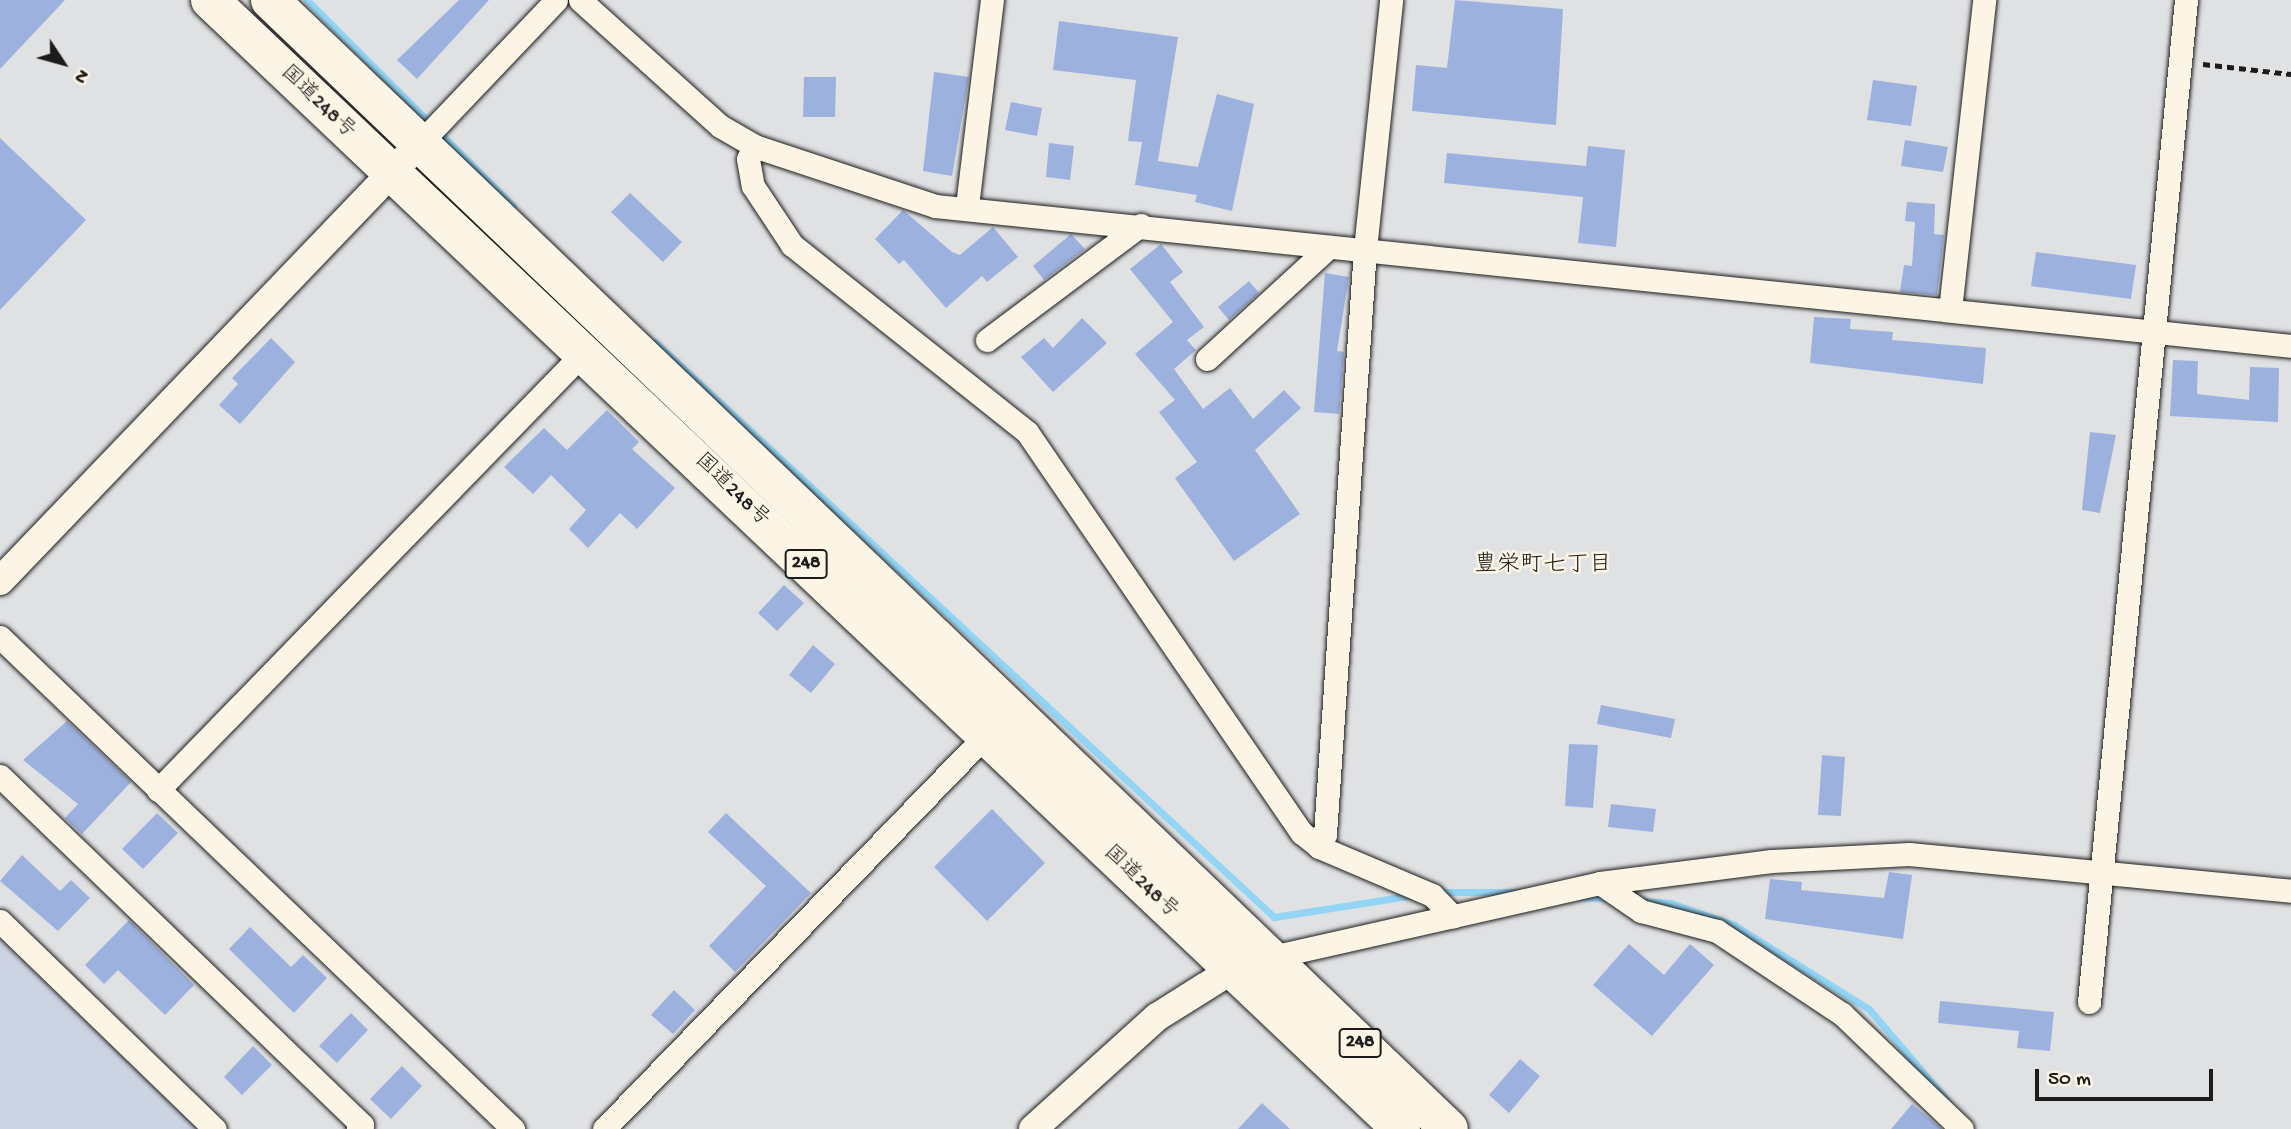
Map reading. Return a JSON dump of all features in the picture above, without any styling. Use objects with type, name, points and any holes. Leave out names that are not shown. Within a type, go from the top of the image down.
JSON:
[{"type":"highway","name":"国道248号","points":[[211,0],[390,172],[585,351],[985,736],[1401,1129]]},
{"type":"highway","name":"国道248号","points":[[270,0],[1450,1129]]},
{"type":"street","points":[[0,581],[556,0]]},
{"type":"street","points":[[580,0],[720,126],[754,146],[935,206],[967,206],[1329,247],[2291,346]]},
{"type":"street","points":[[967,206],[992,0]]},
{"type":"street","points":[[1319,847],[1325,834],[1365,249],[1391,0]]},
{"type":"street","points":[[1950,310],[1983,0]]},
{"type":"street","points":[[2089,1002],[2158,332],[2186,0]]},
{"type":"street","points":[[754,146],[748,159],[765,213],[792,244],[1027,432],[1302,833],[1319,847],[1432,895],[1453,917]]},
{"type":"street","points":[[987,340],[1141,225]]},
{"type":"street","points":[[1207,359],[1329,247]]},
{"type":"street","points":[[158,790],[585,351]]},
{"type":"street","points":[[0,637],[513,1129]]},
{"type":"street","points":[[604,1129],[985,736]]},
{"type":"street","points":[[0,776],[362,1125],[358,1129]]},
{"type":"street","points":[[1033,1129],[1157,1017],[1232,970],[1271,956],[1600,883],[1772,861],[1909,854],[2291,891]]},
{"type":"street","points":[[1600,883],[1641,911],[1717,931],[1842,1014],[1962,1129]]},
{"type":"street","points":[[0,921],[215,1129]]},
{"type":"path","points":[[2181,61],[2291,74]]},
{"type":"shaded area","points":[[0,940],[198,1129],[0,1129]]},
{"type":"building","points":[[0,0],[65,0],[0,69]]},
{"type":"building","points":[[459,0],[489,0],[417,79],[397,60]]},
{"type":"building","points":[[1455,0],[1563,9],[1556,125],[1412,111],[1416,65],[1447,68]]},
{"type":"building","points":[[1059,21],[1178,37],[1158,161],[1198,167],[1217,94],[1254,104],[1232,211],[1195,202],[1197,195],[1135,185],[1142,142],[1128,141],[1136,80],[1053,70]]},
{"type":"building","points":[[934,72],[969,77],[952,176],[923,171]]},
{"type":"building","points":[[804,77],[836,77],[835,117],[803,117]]},
{"type":"building","points":[[1873,80],[1917,86],[1911,126],[1867,120]]},
{"type":"building","points":[[1011,102],[1042,108],[1037,136],[1005,130]]},
{"type":"building","points":[[0,138],[86,220],[0,310]]},
{"type":"building","points":[[1905,140],[1948,147],[1943,172],[1901,166]]},
{"type":"building","points":[[1049,143],[1074,146],[1070,180],[1046,177]]},
{"type":"building","points":[[1588,146],[1625,150],[1616,247],[1578,243],[1583,197],[1444,183],[1447,153],[1586,166]]},
{"type":"building","points":[[630,193],[682,242],[663,262],[611,212]]},
{"type":"building","points":[[1907,202],[1935,204],[1934,234],[1944,235],[1937,295],[1900,292],[1904,265],[1912,266],[1915,222],[1905,221]]},
{"type":"building","points":[[903,210],[952,252],[960,255],[993,227],[1018,257],[987,282],[982,276],[946,308],[904,260],[899,264],[875,239]]},
{"type":"building","points":[[1071,234],[1085,249],[1044,280],[1033,266]]},
{"type":"building","points":[[1161,244],[1183,272],[1170,282],[1204,327],[1187,340],[1196,350],[1174,369],[1203,409],[1230,388],[1253,419],[1284,390],[1301,408],[1255,450],[1300,514],[1234,561],[1175,478],[1197,462],[1159,412],[1175,400],[1135,354],[1173,322],[1130,269]]},
{"type":"building","points":[[2036,252],[2136,265],[2131,299],[2031,286]]},
{"type":"building","points":[[1325,273],[1349,277],[1337,351],[1344,352],[1339,414],[1314,412]]},
{"type":"building","points":[[1249,281],[1259,293],[1229,320],[1218,307]]},
{"type":"building","points":[[1814,317],[1851,319],[1850,329],[1893,332],[1892,340],[1986,348],[1983,384],[1810,363]]},
{"type":"building","points":[[1082,318],[1107,343],[1053,392],[1021,357],[1044,338],[1053,348]]},
{"type":"building","points":[[271,338],[295,362],[240,424],[219,405],[238,384],[232,378]]},
{"type":"building","points":[[2173,360],[2198,361],[2197,394],[2249,400],[2250,367],[2279,368],[2278,422],[2170,416]]},
{"type":"building","points":[[607,410],[639,442],[632,449],[675,488],[637,529],[620,513],[588,548],[569,529],[586,510],[551,475],[533,494],[504,467],[544,428],[567,450]]},
{"type":"building","points":[[2090,432],[2116,435],[2100,513],[2082,510]]},
{"type":"building","points":[[784,585],[804,603],[777,631],[758,613]]},
{"type":"building","points":[[813,645],[835,664],[811,693],[789,675]]},
{"type":"building","points":[[1601,705],[1675,719],[1671,738],[1597,724]]},
{"type":"building","points":[[67,721],[131,782],[82,834],[65,818],[78,804],[23,760]]},
{"type":"building","points":[[1569,744],[1598,745],[1593,808],[1565,806]]},
{"type":"building","points":[[1822,755],[1845,757],[1841,816],[1818,815]]},
{"type":"building","points":[[1611,804],[1656,809],[1653,832],[1608,827]]},
{"type":"building","points":[[992,809],[1045,863],[987,921],[934,867]]},
{"type":"building","points":[[157,813],[178,833],[143,869],[122,849]]},
{"type":"building","points":[[726,813],[811,893],[735,972],[709,946],[766,886],[708,832]]},
{"type":"building","points":[[22,855],[60,891],[71,880],[90,898],[58,931],[0,881]]},
{"type":"building","points":[[1889,872],[1912,875],[1903,939],[1765,919],[1770,879],[1802,882],[1801,890],[1884,898]]},
{"type":"building","points":[[129,920],[194,985],[165,1015],[118,970],[104,984],[85,965]]},
{"type":"building","points":[[250,927],[291,967],[303,955],[327,978],[294,1013],[229,949]]},
{"type":"building","points":[[1629,944],[1664,975],[1690,944],[1714,965],[1652,1036],[1593,985]]},
{"type":"building","points":[[674,990],[695,1010],[673,1034],[651,1015]]},
{"type":"building","points":[[1940,1001],[2054,1012],[2050,1051],[2017,1048],[2019,1031],[1938,1023]]},
{"type":"building","points":[[351,1013],[368,1030],[337,1063],[319,1046]]},
{"type":"building","points":[[253,1046],[272,1065],[242,1095],[224,1077]]},
{"type":"building","points":[[1520,1059],[1540,1076],[1509,1113],[1489,1095]]},
{"type":"building","points":[[402,1066],[422,1086],[391,1119],[370,1099]]},
{"type":"building","points":[[1262,1103],[1290,1129],[1238,1129]]},
{"type":"building","points":[[1912,1104],[1942,1129],[1891,1129]]},
{"type":"waterway","points":[[307,0],[513,206]]},
{"type":"waterway","points":[[655,342],[1274,917],[1414,895]]},
{"type":"waterway","points":[[1436,892],[1518,892]]},
{"type":"waterway","points":[[1582,897],[1609,899]]},
{"type":"waterway","points":[[1642,901],[1671,903],[1734,925],[1869,1009],[1946,1099]]},
{"type":"district","name":"豊栄町七丁目","points":[[1543,566]]}]
